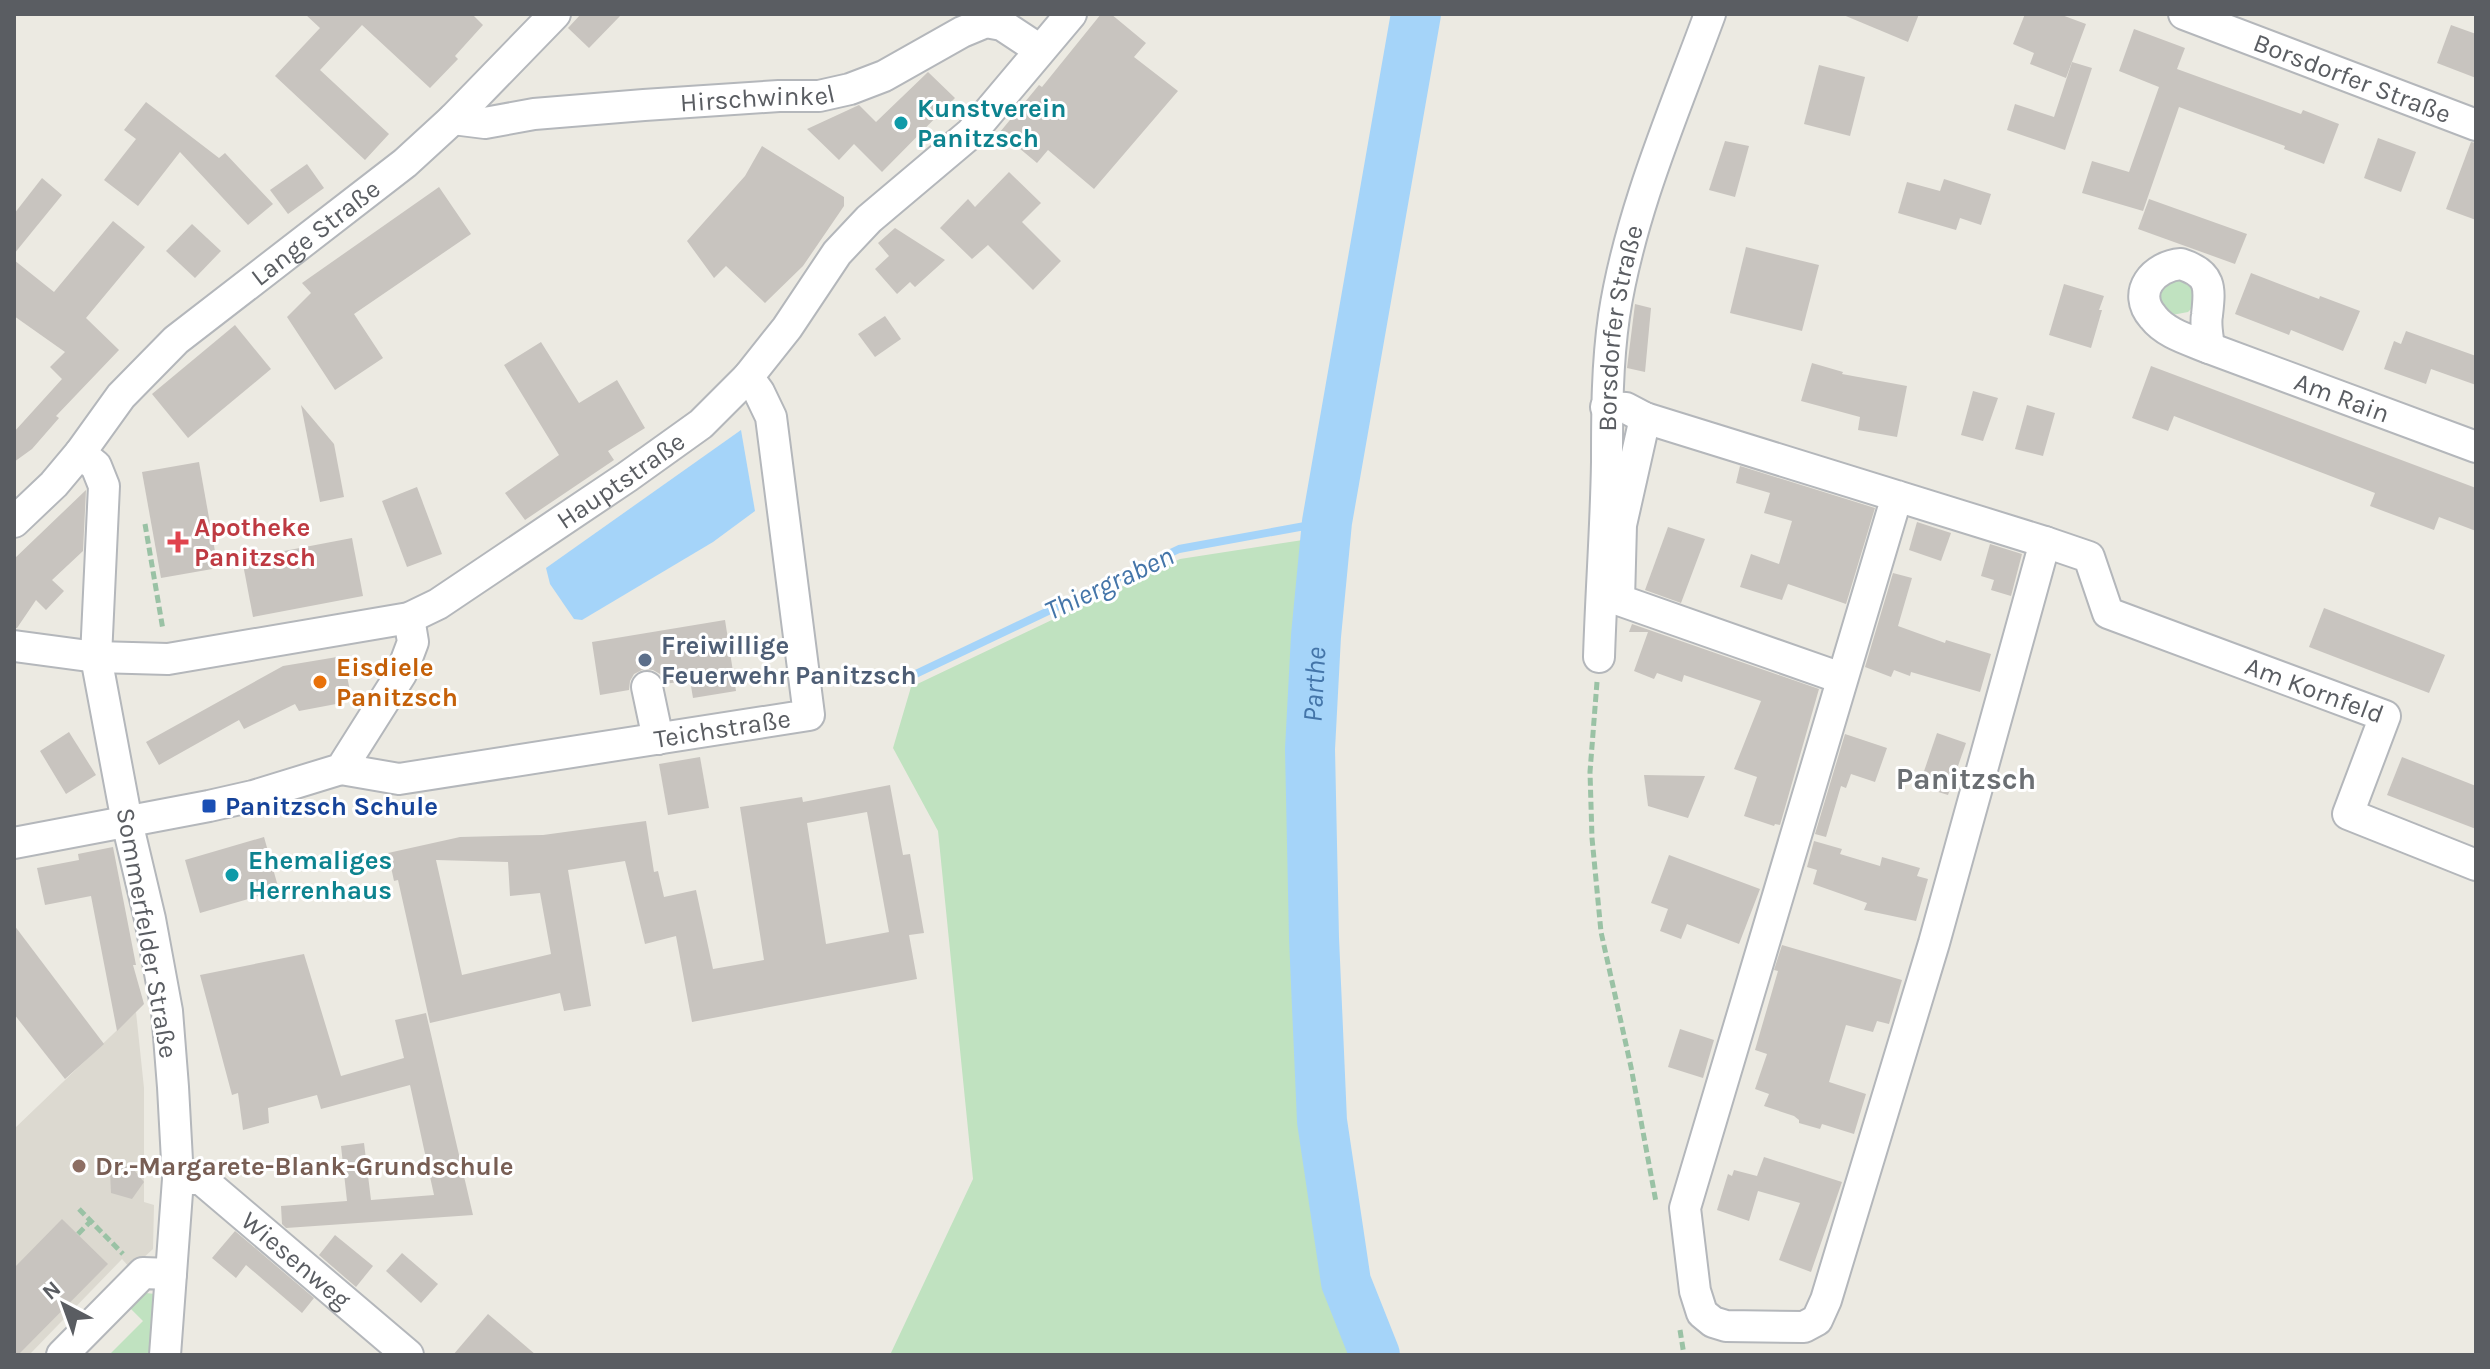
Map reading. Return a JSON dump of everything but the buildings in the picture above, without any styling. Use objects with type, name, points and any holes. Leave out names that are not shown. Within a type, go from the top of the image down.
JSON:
[{"type":"street","name":"Lange Straße","points":[[14,522],[54,484],[121,396],[176,340],[405,163],[453,119],[555,14]]},
{"type":"street","name":"Hauptstraße","points":[[14,646],[96,657],[168,659],[409,618],[438,604],[701,424],[748,377],[787,328],[837,253],[869,219],[971,133],[1071,14]]},
{"type":"street","name":"Borsdorfer Straße","points":[[1599,657],[1607,463],[1606,407],[1614,316],[1645,196],[1710,14]]},
{"type":"street","name":"Borsdorfer Straße","points":[[2184,14],[2476,125]]},
{"type":"street","name":"Hirschwinkel","points":[[453,119],[485,123],[534,114],[628,106],[819,96],[850,89],[884,76],[986,22],[1002,25],[1040,50]]},
{"type":"street","name":"Am Rain","points":[[2209,348],[2476,447]]},
{"type":"street","name":"Teichstraße","points":[[14,843],[253,796],[341,769],[399,779],[809,715],[771,417],[748,377]]},
{"type":"street","points":[[1606,407],[1626,408],[1645,418],[1897,496],[2045,542],[1934,943],[1826,1300],[1817,1320],[1804,1327],[1726,1326],[1713,1322],[1702,1313],[1695,1291],[1685,1208],[1897,496]]},
{"type":"street","points":[[1645,418],[1621,525],[1619,600],[1841,678]]},
{"type":"street","points":[[80,453],[96,466],[104,486],[96,657]]},
{"type":"street","name":"Am Kornfeld","points":[[2045,542],[2089,557],[2108,613],[2385,716],[2348,814],[2476,865]]},
{"type":"street","points":[[341,769],[401,674],[413,642],[409,618]]},
{"type":"street","name":"Sommerfelder Straße","points":[[96,657],[167,1011],[178,1179],[157,1274],[165,1355]]},
{"type":"street","points":[[647,687],[658,739]]},
{"type":"street","name":"Wiesenweg","points":[[178,1179],[201,1179],[408,1355]]},
{"type":"street","points":[[62,1355],[157,1274]]},
{"type":"path","points":[[145,524],[168,659]]},
{"type":"path","points":[[1599,657],[1590,772],[1592,838],[1601,932],[1657,1205]]},
{"type":"path","points":[[79,1209],[157,1274]]},
{"type":"path","points":[[78,1234],[91,1221]]},
{"type":"path","points":[[1679,1326],[1684,1355]]},
{"type":"shaded area","name":"Dr.-Margarete-Blank-Grundschule","points":[[136,1012],[144,1088],[144,1202],[154,1205],[153,1249],[131,1269],[122,1259],[29,1355],[14,1355],[14,1129]]},
{"type":"green space","points":[[2165,276],[2194,283],[2194,306],[2188,312],[2172,315],[2159,306],[2159,282]]},
{"type":"green space","points":[[1316,538],[1295,780],[1308,1105],[1335,1288],[1358,1355],[890,1355],[973,1179],[938,831],[893,748],[911,687],[1180,559]]},
{"type":"green space","points":[[155,1294],[151,1355],[109,1355],[143,1321],[128,1306],[135,1296]]},
{"type":"water","points":[[741,430],[755,511],[713,542],[582,620],[574,619],[550,584],[546,568]]},
{"type":"waterway","name":"Parthe","points":[[1375,1355],[1346,1282],[1322,1121],[1310,749],[1316,636],[1327,522],[1416,14]]},
{"type":"waterway","name":"Thiergraben","points":[[903,680],[1179,549],[1327,522]]},
{"type":"place","name":"Kunstverein Panitzsch","points":[[901,123]]},
{"type":"place","name":"Apotheke Panitzsch","points":[[178,542]]},
{"type":"place","name":"Freiwillige Feuerwehr Panitzsch","points":[[645,660]]},
{"type":"place","name":"Eisdiele Panitzsch","points":[[320,682]]},
{"type":"place","name":"Panitzsch Schule","points":[[209,806]]},
{"type":"place","name":"Ehemaliges Herrenhaus","points":[[232,875]]},
{"type":"place","name":"Dr.-Margarete-Blank-Grundschule","points":[[79,1166]]},
{"type":"district","name":"Panitzsch","points":[[1966,779]]}]
